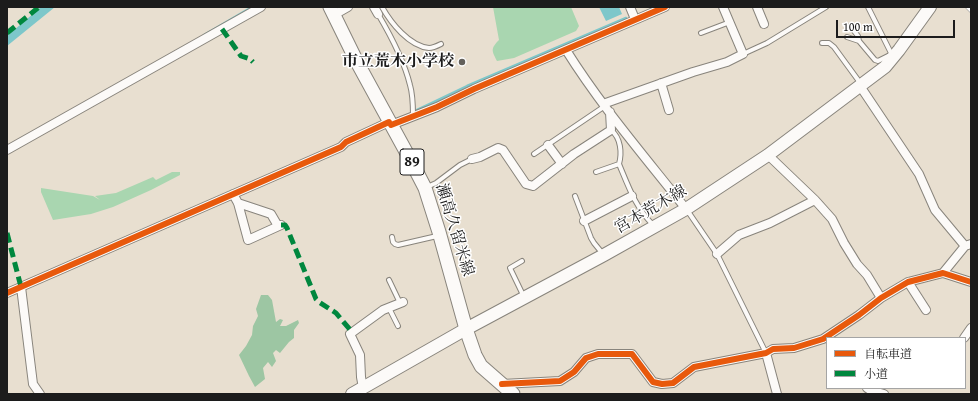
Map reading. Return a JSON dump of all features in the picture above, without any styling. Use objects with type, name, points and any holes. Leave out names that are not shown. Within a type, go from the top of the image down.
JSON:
[{"type":"main road","name":"宮本荒木線","points":[[352,394],[466,329],[655,227],[686,209],[768,155],[885,67],[930,7]]},
{"type":"main road","name":"瀬高久留米線","points":[[332,11],[357,62],[425,188],[440,235],[466,329],[475,354],[481,366],[513,394]]},
{"type":"street","points":[[7,150],[262,7]]},
{"type":"street","points":[[332,11],[348,7]]},
{"type":"street","points":[[630,7],[635,19]]},
{"type":"street","points":[[7,293],[341,147],[346,142],[390,123],[437,107],[474,89],[664,7]]},
{"type":"street","points":[[606,107],[661,83],[727,62],[744,54],[723,7]]},
{"type":"street","points":[[757,7],[764,24]]},
{"type":"street","points":[[566,50],[583,77],[686,209]]},
{"type":"street","points":[[661,83],[669,110]]},
{"type":"street","points":[[861,86],[919,174],[935,210],[968,245],[943,273]]},
{"type":"street","points":[[472,159],[480,157],[498,148],[503,150],[526,184],[533,186],[611,130],[606,107]]},
{"type":"street","points":[[548,145],[562,164]]},
{"type":"street","points":[[768,155],[815,200],[832,219],[856,264],[867,275],[881,298]]},
{"type":"street","points":[[233,194],[238,203],[248,240],[280,226],[271,214],[238,203]]},
{"type":"street","points":[[584,221],[632,196]]},
{"type":"street","points":[[717,254],[739,235],[770,223],[815,200]]},
{"type":"street","points":[[831,337],[881,298],[908,282],[943,273],[971,282]]},
{"type":"street","points":[[908,282],[926,310]]},
{"type":"street","points":[[20,288],[33,384],[40,394]]},
{"type":"street","points":[[363,388],[360,355],[350,334],[383,310],[401,303]]},
{"type":"street","points":[[965,337],[971,328]]},
{"type":"street","points":[[502,384],[560,381],[574,372],[586,358],[598,354],[632,354],[653,382],[662,384],[673,383],[694,367],[766,353],[773,349],[794,348],[825,342]]},
{"type":"street","points":[[766,353],[777,394]]},
{"type":"street","points":[[868,389],[884,394]]},
{"type":"lane","points":[[744,54],[767,43],[820,9],[826,7]]},
{"type":"lane","points":[[850,26],[875,60],[878,61],[895,54],[868,7]]},
{"type":"lane","points":[[378,9],[407,37],[419,46],[431,48],[441,44]]},
{"type":"lane","points":[[378,9],[407,73],[412,91],[414,116]]},
{"type":"lane","points":[[701,33],[730,22]]},
{"type":"lane","points":[[847,37],[860,41]]},
{"type":"lane","points":[[822,43],[829,43],[834,47],[861,86]]},
{"type":"lane","points":[[534,154],[606,107]]},
{"type":"lane","points":[[611,130],[615,133],[620,143],[619,164],[632,196],[643,215],[655,227]]},
{"type":"lane","points":[[425,188],[436,183],[460,165],[472,159]]},
{"type":"lane","points":[[596,172],[619,164]]},
{"type":"lane","points":[[575,196],[591,238],[604,255]]},
{"type":"lane","points":[[686,209],[717,254],[766,353]]},
{"type":"lane","points":[[392,237],[394,244],[398,245],[440,235]]},
{"type":"lane","points":[[522,262],[510,268],[524,298]]},
{"type":"lane","points":[[389,280],[401,303]]},
{"type":"lane","points":[[389,308],[398,326]]},
{"type":"green space","points":[[493,7],[571,7],[579,26],[576,31],[514,58],[497,61],[493,48],[499,40]]},
{"type":"green space","points":[[172,172],[180,172],[180,175],[113,207],[91,214],[53,220],[41,192],[41,188],[93,196],[100,200],[95,196],[116,193],[153,177],[156,180]]},
{"type":"green space","points":[[261,295],[268,295],[272,300],[276,322],[280,319],[283,320],[280,326],[286,326],[298,320],[299,323],[294,330],[294,338],[280,353],[276,350],[273,353],[276,361],[272,367],[268,362],[263,368],[265,379],[255,387],[239,355],[252,335],[253,326],[258,316],[256,309]]},
{"type":"water","points":[[41,7],[55,7],[7,46],[7,36]]},
{"type":"water","points":[[599,7],[619,7],[622,14],[606,21]]},
{"type":"waterway","points":[[204,35],[252,7]]},
{"type":"waterway","points":[[417,110],[467,86],[626,18]]},
{"type":"railway","points":[[967,7],[971,11]]},
{"type":"marked path","points":[[7,33],[39,7]]},
{"type":"marked path","points":[[222,29],[241,56],[250,59],[253,62]]},
{"type":"marked path","points":[[281,225],[285,225],[287,228],[316,299],[336,313],[352,332]]},
{"type":"marked path","points":[[7,233],[21,287]]},
{"type":"cycle path","points":[[391,125],[437,107],[474,89],[665,7]]},
{"type":"cycle path","points":[[7,293],[341,147],[346,142],[389,122]]},
{"type":"cycle path","points":[[502,384],[560,381],[574,372],[586,358],[598,354],[632,354],[653,382],[662,384],[673,383],[694,367],[766,353],[773,349],[794,348],[823,339],[881,298],[908,282],[943,273],[971,282]]},
{"type":"place","name":"市立荒木小学校","points":[[462,62]]}]
